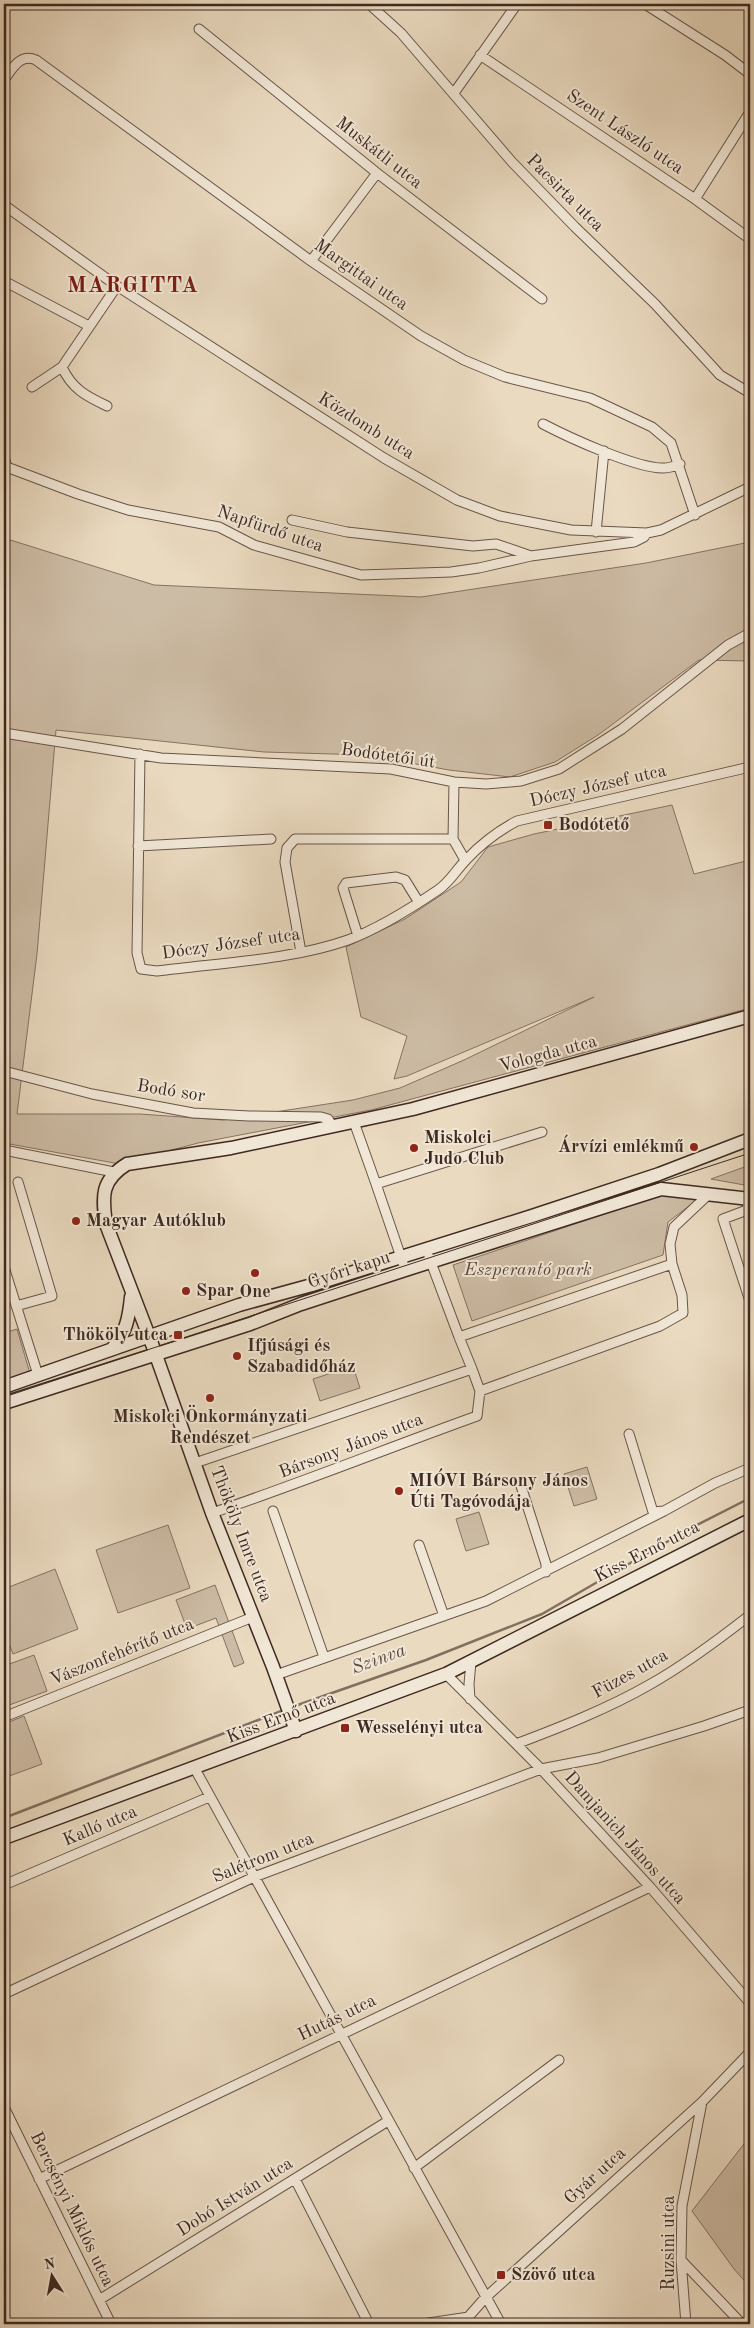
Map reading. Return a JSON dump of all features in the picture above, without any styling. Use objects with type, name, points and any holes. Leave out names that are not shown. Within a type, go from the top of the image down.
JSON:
[{"type":"street","name":"Pacsirta utca","points":[[369,4],[401,33],[512,162],[575,227],[655,304],[720,375],[750,393]]},
{"type":"street","points":[[454,93],[517,4]]},
{"type":"street","points":[[645,4],[726,56],[750,74]]},
{"type":"street","name":"Muskátli utca","points":[[199,29],[377,173],[542,299]]},
{"type":"street","name":"Szent László utca","points":[[480,55],[695,199],[750,239]]},
{"type":"street","name":"Margittai utca","points":[[4,80],[21,59],[31,57],[311,261],[421,336],[464,360],[505,378],[590,398],[652,427],[671,443],[680,464],[695,515]]},
{"type":"street","points":[[695,199],[750,112]]},
{"type":"street","points":[[311,261],[377,173]]},
{"type":"street","name":"Közdomb utca","points":[[4,206],[117,286],[384,458],[457,500],[500,516],[546,526],[596,532],[646,533],[661,530],[695,515],[750,487]]},
{"type":"street","points":[[4,281],[89,326]]},
{"type":"street","points":[[32,387],[62,367],[117,286]]},
{"type":"street","points":[[62,367],[68,381],[86,396],[107,406]]},
{"type":"street","points":[[543,424],[604,451],[649,466],[665,468],[680,464]]},
{"type":"street","points":[[596,532],[604,451]]},
{"type":"street","points":[[4,457],[5,467]]},
{"type":"street","name":"Napfürdő utca","points":[[5,467],[128,510],[219,526],[254,545],[361,576],[451,572],[479,568],[531,556],[634,542],[644,537],[646,533]]},
{"type":"street","name":"Napfürdő utca","points":[[292,520],[347,532],[473,546],[496,544],[531,556]]},
{"type":"street","name":"Bodótetői út","points":[[4,733],[161,758],[331,764],[391,769],[454,782],[486,784],[521,781],[559,769],[622,729],[728,645],[750,633]]},
{"type":"street","name":"Dóczy József utca","points":[[140,754],[137,953],[141,969],[157,971],[301,952],[358,936],[376,928],[439,889],[455,874],[465,860],[496,832],[517,821],[750,767]]},
{"type":"street","points":[[454,782],[453,838],[465,860]]},
{"type":"street","points":[[301,952],[285,862],[287,848],[295,839],[453,838]]},
{"type":"street","points":[[138,846],[270,839]]},
{"type":"street","points":[[358,936],[342,888],[346,882],[396,877],[405,880],[418,901]]},
{"type":"street","name":"Vologda utca","points":[[114,1172],[127,1164],[231,1148],[413,1109],[750,1016]]},
{"type":"street","name":"Bodó sor","points":[[4,1072],[92,1094],[193,1113],[249,1116],[320,1116],[328,1119],[333,1127]]},
{"type":"street","points":[[354,1122],[376,1184],[542,1132]]},
{"type":"street","name":"Győri kapu","points":[[4,1387],[238,1305],[426,1250],[650,1177],[750,1139]]},
{"type":"street","points":[[4,1150],[114,1172]]},
{"type":"street","name":"Thököly Imre utca","points":[[114,1172],[105,1191],[104,1214],[106,1224],[212,1513],[296,1731]]},
{"type":"street","points":[[16,1306],[52,1296],[18,1182]]},
{"type":"street","name":"Győri kapu","points":[[376,1184],[401,1257]]},
{"type":"street","name":"Győri kapu","points":[[4,1403],[155,1355],[405,1270],[661,1189],[750,1199]]},
{"type":"street","points":[[480,1391],[660,1326],[683,1312],[682,1295],[672,1264],[670,1244],[674,1227],[709,1194]]},
{"type":"street","points":[[750,1199],[747,1210],[723,1219],[750,1300]]},
{"type":"street","name":"Bársony János utca","points":[[212,1513],[343,1467],[398,1444],[477,1416],[480,1391],[426,1250]]},
{"type":"street","points":[[401,1257],[405,1270]]},
{"type":"street","points":[[459,1337],[672,1264]]},
{"type":"street","points":[[4,1267],[38,1375]]},
{"type":"street","name":"Thököly Imre utca","points":[[112,1349],[124,1334],[129,1317],[131,1294]]},
{"type":"street","name":"Bársony János utca","points":[[195,1463],[472,1368]]},
{"type":"street","points":[[629,1434],[653,1512],[664,1512]]},
{"type":"street","points":[[276,1675],[486,1600],[664,1512],[715,1483],[750,1468]]},
{"type":"street","points":[[521,1486],[546,1564],[546,1572]]},
{"type":"street","points":[[273,1511],[324,1657]]},
{"type":"street","name":"Kiss Ernő utca","points":[[4,1838],[195,1769],[446,1674],[750,1520]]},
{"type":"street","points":[[419,1545],[444,1616]]},
{"type":"street","name":"Füzes utca","points":[[516,1744],[562,1727],[649,1685],[717,1640],[750,1615]]},
{"type":"street","name":"Vászonfehérítő utca","points":[[4,1717],[253,1618]]},
{"type":"street","points":[[470,1699],[468,1684],[471,1662]]},
{"type":"street","name":"Damjanich János utca","points":[[446,1674],[541,1769],[650,1887],[750,2004]]},
{"type":"street","name":"Salétrom utca","points":[[4,1994],[254,1877],[541,1769],[598,1758],[750,1710]]},
{"type":"street","points":[[195,1769],[501,2324]]},
{"type":"street","name":"Kalló utca","points":[[4,1885],[209,1797]]},
{"type":"street","name":"Hutás utca","points":[[39,2179],[650,1887]]},
{"type":"street","name":"Gyár utca","points":[[462,2324],[485,2298],[702,2102],[750,2052]]},
{"type":"street","points":[[414,2168],[559,2060]]},
{"type":"street","name":"Ruzsini utca","points":[[686,2324],[682,2260],[682,2206],[702,2102]]},
{"type":"street","name":"Bercsényi Miklós utca","points":[[4,2107],[111,2324]]},
{"type":"street","points":[[685,2118],[698,2124]]},
{"type":"street","name":"Dobó István utca","points":[[99,2300],[388,2121]]},
{"type":"street","points":[[295,2179],[369,2324]]},
{"type":"street","points":[[682,2260],[742,2324]]},
{"type":"street","points":[[422,2324],[469,2317]]},
{"type":"green space","points":[[4,538],[154,585],[421,597],[646,563],[750,542],[750,661],[699,660],[598,735],[555,762],[510,777],[449,770],[367,755],[264,752],[56,730],[37,954],[17,1114],[140,1114],[223,1120],[353,1100],[400,1088],[464,1060],[594,997],[407,1076],[394,1079],[407,1036],[361,1017],[346,947],[405,919],[461,882],[488,847],[534,834],[672,805],[694,874],[750,860],[750,1008],[371,1110],[198,1143],[120,1164],[4,1143]]},
{"type":"green space","points":[[750,1165],[750,1186],[711,1179]]},
{"type":"green space","name":"Eszperantó park","points":[[664,1194],[698,1199],[668,1222],[663,1255],[472,1321],[453,1265]]},
{"type":"green space","points":[[17,1329],[31,1377],[4,1385],[4,1333]]},
{"type":"green space","points":[[353,1366],[360,1388],[320,1401],[313,1379]]},
{"type":"green space","points":[[587,1467],[597,1499],[574,1506],[564,1474]]},
{"type":"green space","points":[[479,1512],[489,1544],[466,1551],[456,1519]]},
{"type":"green space","points":[[168,1525],[190,1588],[118,1613],[96,1550]]},
{"type":"green space","points":[[55,1569],[78,1629],[13,1654],[4,1631],[4,1589]]},
{"type":"green space","points":[[215,1585],[244,1663],[234,1667],[216,1618],[187,1629],[176,1600]]},
{"type":"green space","points":[[34,1655],[47,1691],[4,1707],[4,1687],[10,1684],[4,1666]]},
{"type":"green space","points":[[24,1716],[42,1764],[4,1778],[4,1724]]},
{"type":"green space","points":[[747,2140],[750,2141],[750,2287],[734,2269],[692,2211]]},
{"type":"waterway","name":"Szinva","points":[[292,1707],[426,1660],[542,1614],[691,1528],[750,1498]]},
{"type":"waterway","name":"Szinva","points":[[4,1818],[284,1710]]},
{"type":"tram line","points":[[4,1397],[750,1153]]},
{"type":"place","name":"Bodótető","points":[[548,825]]},
{"type":"place","name":"Árvízi emlékmű","points":[[694,1147]]},
{"type":"place","name":"Miskolci Judo Club","points":[[414,1148]]},
{"type":"place","name":"Magyar Autóklub","points":[[76,1221]]},
{"type":"place","name":"One","points":[[255,1273]]},
{"type":"place","name":"Spar","points":[[186,1291]]},
{"type":"place","name":"Thököly utca","points":[[178,1335]]},
{"type":"place","name":"Ifjúsági és Szabadidőház","points":[[237,1356]]},
{"type":"place","name":"Miskolci Önkormányzati Rendészet","points":[[210,1398]]},
{"type":"place","name":"MIÓVI Bársony János Úti Tagóvodája","points":[[399,1491]]},
{"type":"place","name":"Wesselényi utca","points":[[345,1728]]},
{"type":"place","name":"Szövő utca","points":[[501,2275]]},
{"type":"district","name":"MARGITTA","points":[[133,286]]}]
